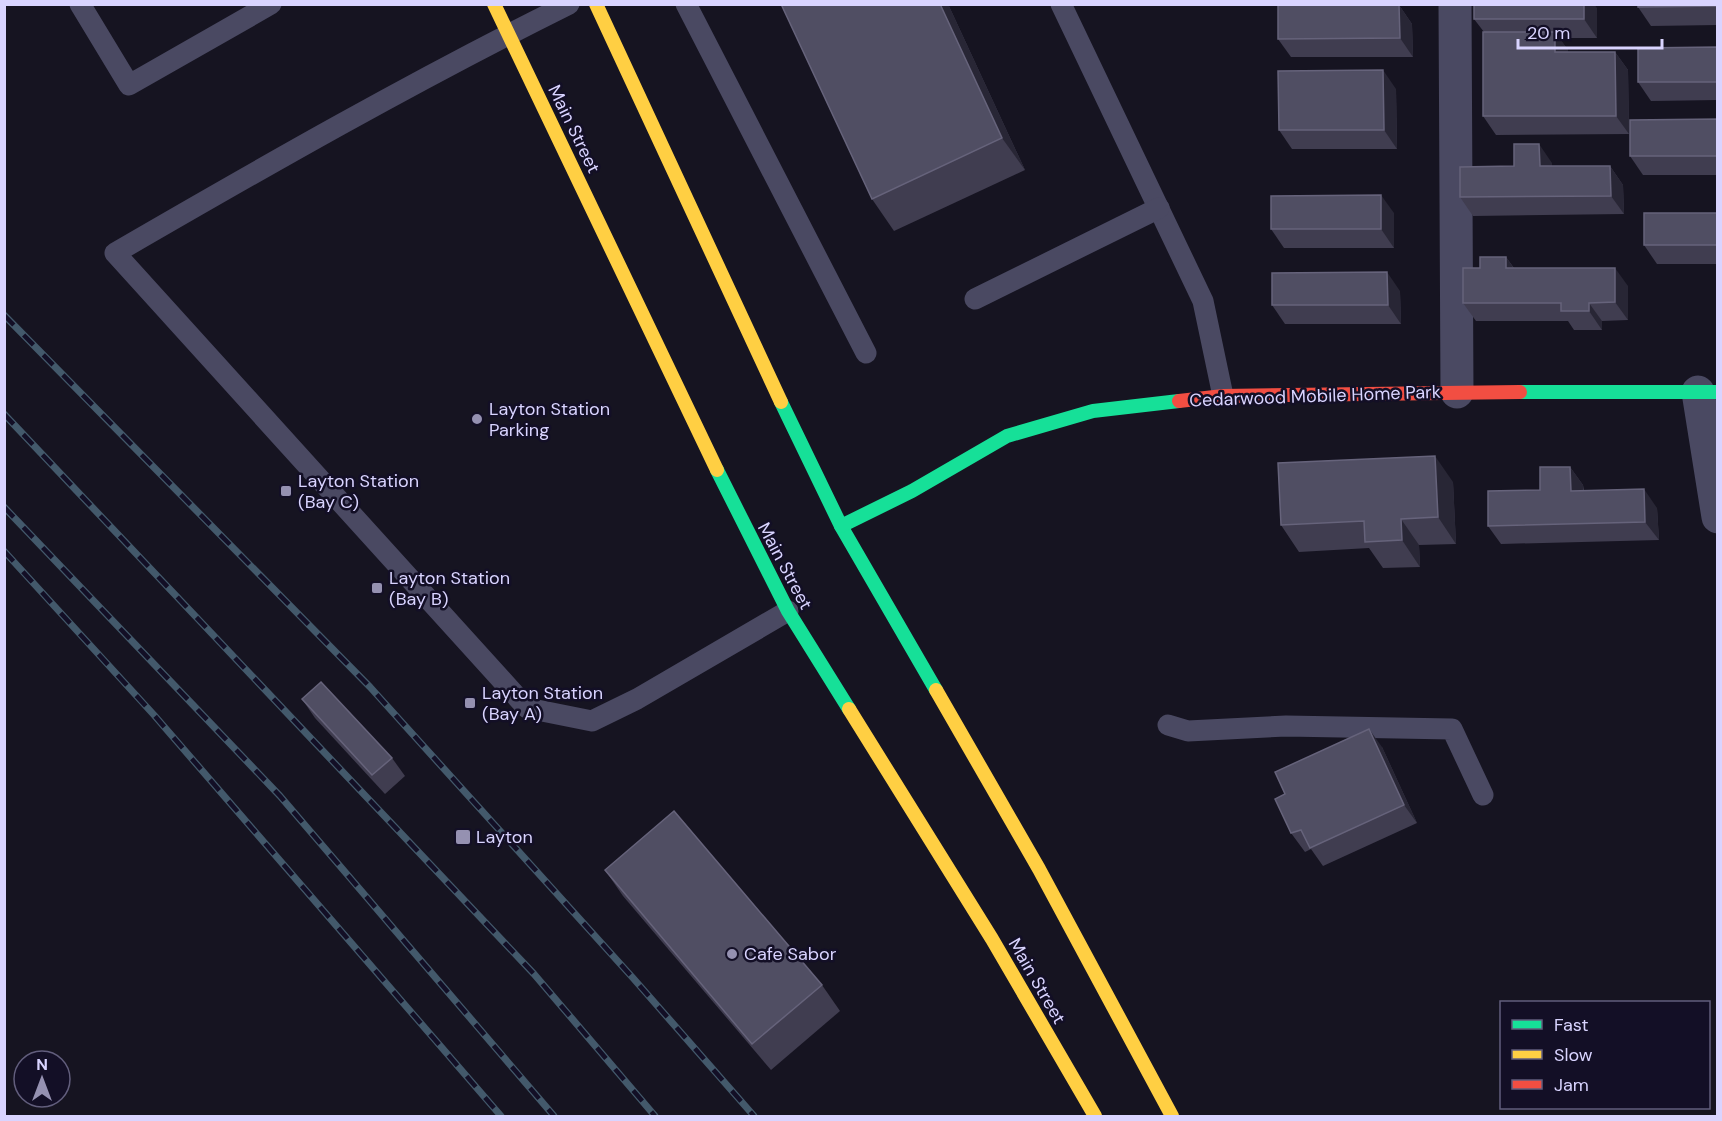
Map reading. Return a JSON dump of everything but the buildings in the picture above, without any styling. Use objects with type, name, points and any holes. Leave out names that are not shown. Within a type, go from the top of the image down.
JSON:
[{"type":"main road","name":"Main Street","points":[[494,4],[744,526],[788,611],[992,939],[1095,1116]]},
{"type":"main road","points":[[596,4],[727,291],[841,526],[1040,869],[1172,1116]]},
{"type":"main road","name":"Cedarwood Mobile Home Park","points":[[841,526],[912,491],[1007,436],[1093,411],[1223,396],[1457,392],[1708,392]]},
{"type":"street","name":"Cedarwood Mobile Home Park","points":[[1455,4],[1457,392]]},
{"type":"street","name":"Cedarwood Mobile Home Park","points":[[1708,392],[1718,517]]},
{"type":"lane","points":[[80,4],[129,85],[271,4]]},
{"type":"lane","points":[[569,4],[346,119],[115,253],[527,708],[592,721],[657,687],[788,611]]},
{"type":"lane","points":[[686,4],[866,353]]},
{"type":"lane","points":[[1061,4],[1203,301],[1223,396]]},
{"type":"lane","points":[[975,299],[1159,208]]},
{"type":"lane","points":[[1168,725],[1188,731],[1286,726],[1452,729],[1483,795]]},
{"type":"railway","points":[[4,315],[370,687],[633,978],[754,1116]]},
{"type":"railway","points":[[4,414],[534,974],[655,1116]]},
{"type":"railway","points":[[4,507],[280,796],[554,1116]]},
{"type":"railway","points":[[4,551],[154,715],[501,1116]]},
{"type":"traffic: fast","points":[[1520,392],[1718,392]]},
{"type":"traffic: fast","points":[[841,526],[912,491],[1007,436],[1093,411],[1179,401]]},
{"type":"traffic: fast","points":[[781,402],[841,526],[936,690]]},
{"type":"traffic: fast","points":[[717,470],[788,611],[849,709]]},
{"type":"traffic: slow","points":[[494,4],[717,470]]},
{"type":"traffic: slow","points":[[596,4],[781,402]]},
{"type":"traffic: slow","points":[[936,690],[1039,869],[1172,1116]]},
{"type":"traffic: slow","points":[[849,709],[992,939],[1095,1116]]},
{"type":"traffic: jam","points":[[1179,401],[1223,396],[1520,392]]},
{"type":"place","name":"Layton Station Parking","points":[[477,419]]},
{"type":"place","name":"Layton Station (Bay C)","points":[[286,491]]},
{"type":"place","name":"Layton Station (Bay B)","points":[[377,588]]},
{"type":"place","name":"Layton Station (Bay A)","points":[[470,703]]},
{"type":"place","name":"Layton","points":[[463,837]]},
{"type":"place","name":"Cafe Sabor","points":[[732,954]]}]
